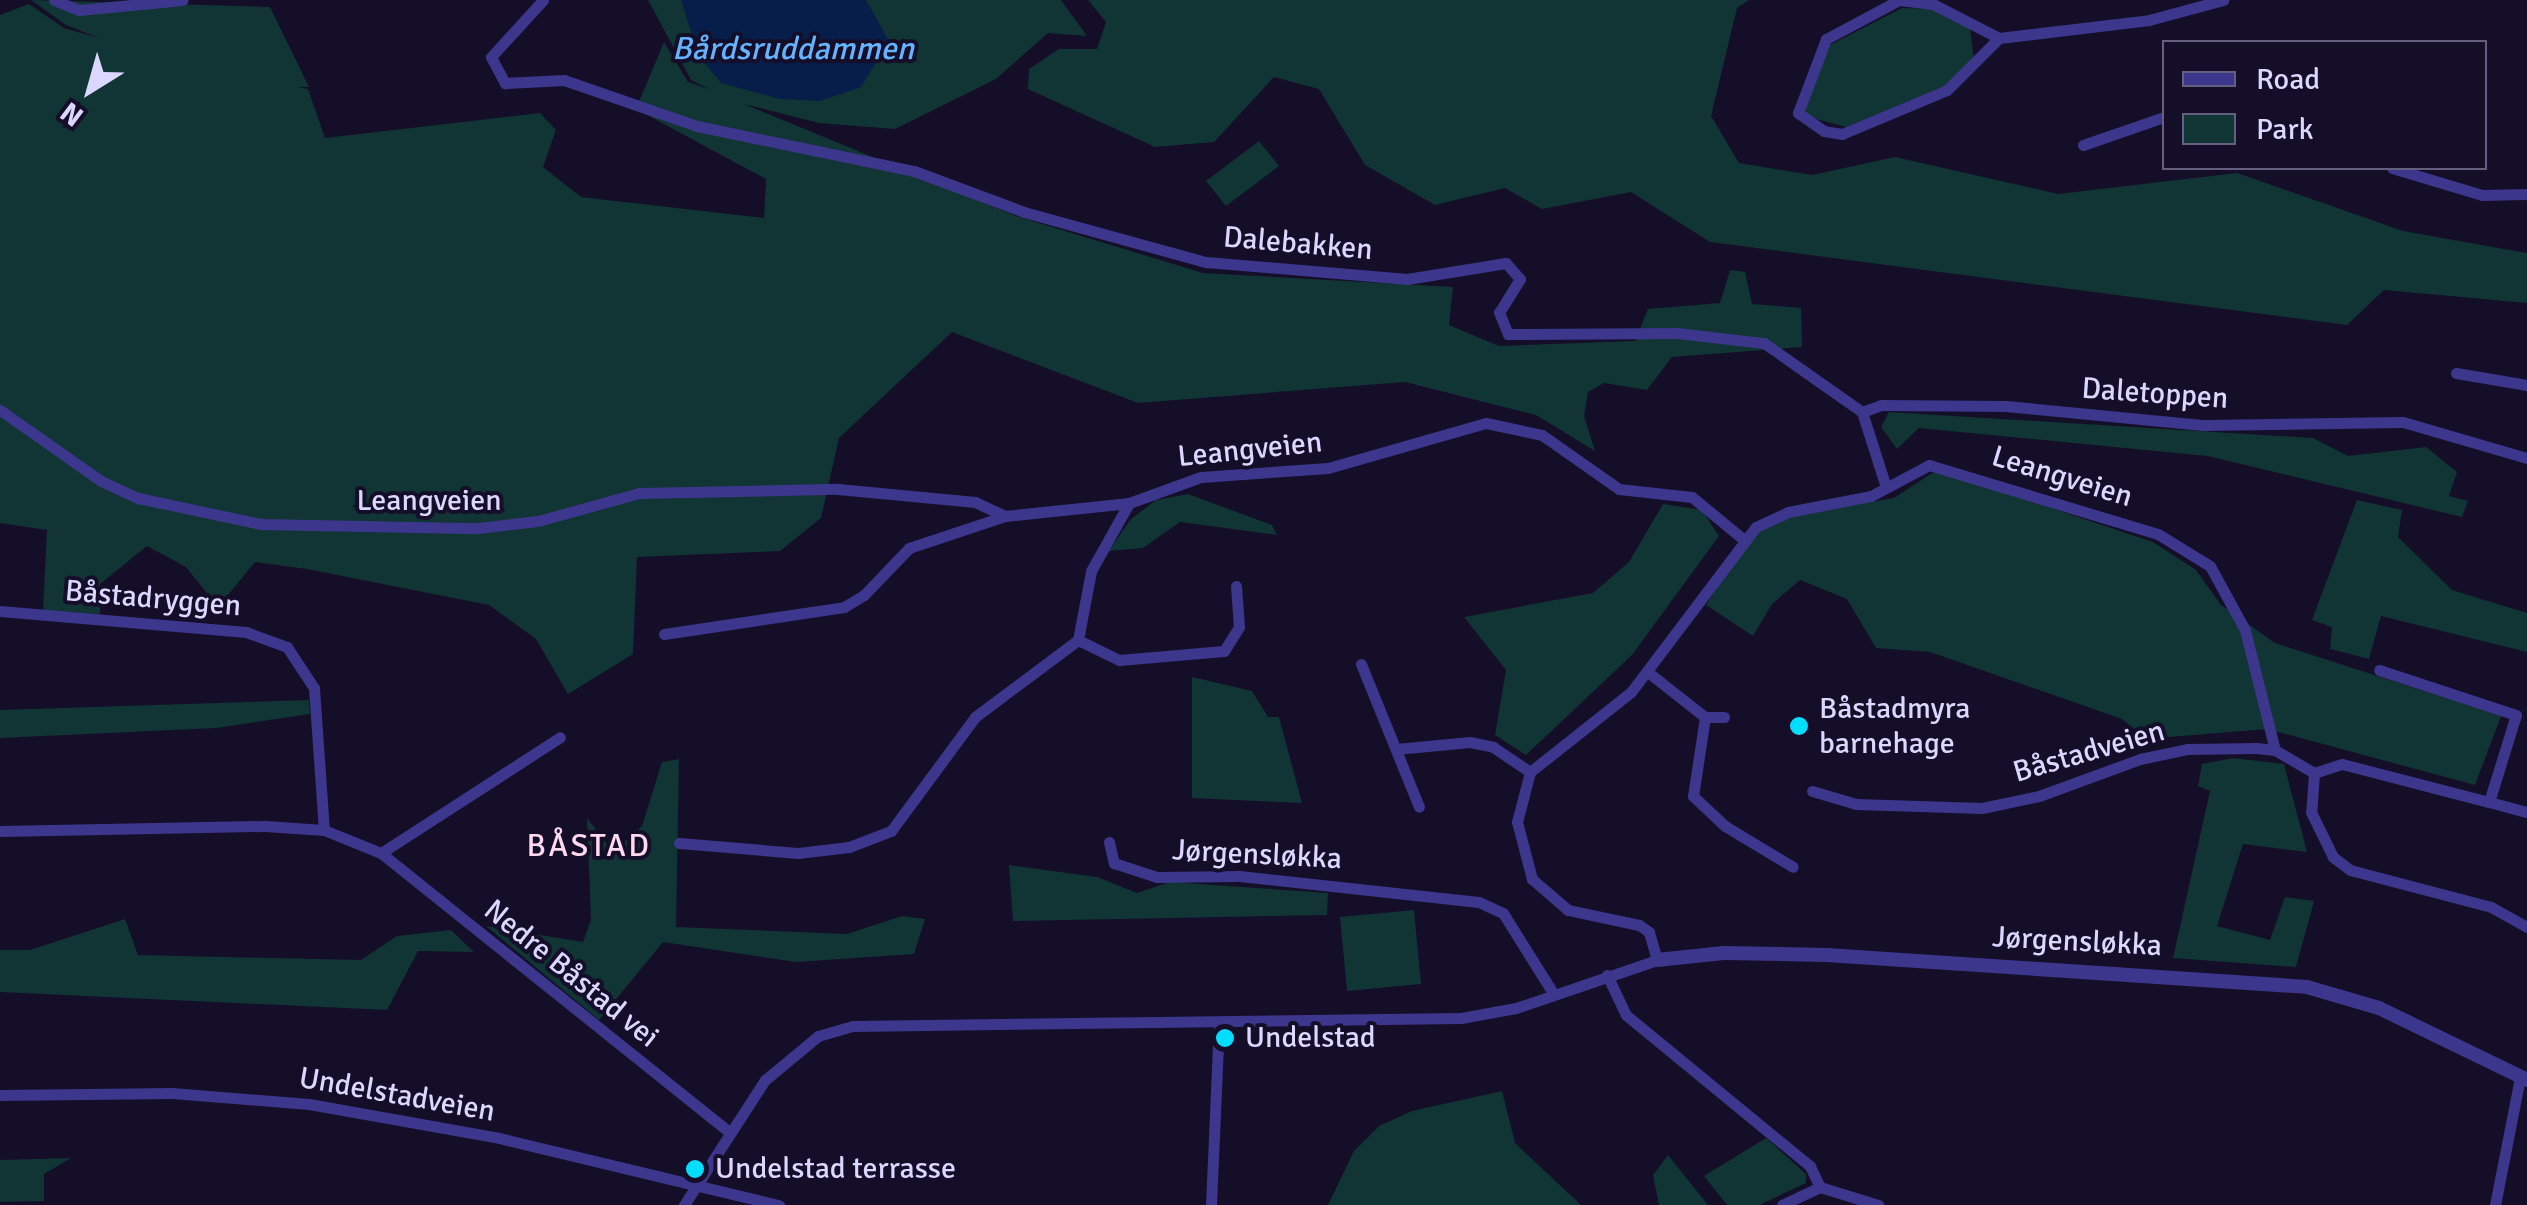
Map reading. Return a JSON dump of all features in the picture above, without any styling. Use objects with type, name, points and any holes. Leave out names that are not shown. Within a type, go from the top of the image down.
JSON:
[{"type":"street","points":[[54,0],[79,10],[184,0]]},
{"type":"street","name":"Dalebakken","points":[[544,0],[498,44],[491,57],[498,78],[514,86],[564,80],[642,102],[697,126],[914,171],[1024,212],[1206,262],[1407,279],[1506,263],[1520,279],[1499,312],[1508,334],[1678,333],[1764,342],[1862,412]]},
{"type":"street","points":[[2000,38],[1948,90],[1842,134],[1824,131],[1798,113],[1826,39],[1899,0],[1933,4],[2000,38],[2149,20],[2223,0]]},
{"type":"street","points":[[2084,145],[2162,118]]},
{"type":"street","points":[[2399,170],[2482,195],[2527,194]]},
{"type":"street","points":[[2456,373],[2527,385]]},
{"type":"street","name":"Daletoppen","points":[[1862,412],[1881,405],[2006,406],[2205,425],[2417,423],[2523,456]]},
{"type":"street","name":"Leangveien","points":[[0,410],[100,481],[138,498],[260,524],[478,528],[538,522],[640,493],[838,489],[975,502],[1005,516],[1129,503],[1172,482],[1328,468],[1464,426],[1506,424],[1542,435],[1620,490],[1692,497],[1742,539],[1769,518],[1871,496],[1884,484],[1899,485],[1930,465],[1944,466],[2158,534],[2192,551],[2224,584],[2245,630],[2275,750]]},
{"type":"street","points":[[1862,412],[1884,484]]},
{"type":"street","points":[[679,843],[760,854],[872,841],[905,818],[975,717],[1078,640],[1091,571],[1129,503]]},
{"type":"street","points":[[664,634],[844,607],[909,548],[1005,516]]},
{"type":"street","points":[[1657,960],[1639,925],[1568,910],[1538,888],[1517,822],[1530,772],[1649,673],[1742,539]]},
{"type":"street","points":[[1078,640],[1118,660],[1224,651],[1238,627],[1236,586]]},
{"type":"street","name":"Båstadryggen","points":[[0,611],[246,632],[286,647],[314,688],[324,830]]},
{"type":"street","points":[[1361,664],[1419,806]]},
{"type":"street","points":[[2379,670],[2521,716],[2488,802]]},
{"type":"street","points":[[1649,673],[1704,717],[1724,717]]},
{"type":"street","points":[[1704,717],[1692,796],[1724,826],[1793,867]]},
{"type":"street","points":[[382,853],[560,736]]},
{"type":"street","points":[[1396,749],[1470,742],[1493,748],[1530,772]]},
{"type":"street","name":"Båstadveien","points":[[1812,791],[1856,804],[1982,808],[2188,749],[2275,750]]},
{"type":"street","points":[[2275,750],[2314,774]]},
{"type":"street","points":[[2314,774],[2342,764],[2527,812]]},
{"type":"street","points":[[2314,774],[2311,812],[2320,838],[2350,870],[2491,907],[2527,926]]},
{"type":"street","name":"Nedre Båstad vei","points":[[0,831],[210,824],[324,830],[382,853],[533,981],[729,1132]]},
{"type":"street","name":"Jørgensløkka","points":[[1109,842],[1114,864],[1157,877],[1240,876],[1479,902],[1503,913],[1553,993]]},
{"type":"street","name":"Jørgensløkka","points":[[1219,1025],[1462,1018],[1657,960],[1724,952],[1827,955],[2307,986],[2379,1008],[2524,1079]]},
{"type":"street","points":[[1607,975],[1626,1015],[1810,1166],[1820,1187]]},
{"type":"street","points":[[684,1205],[765,1080],[792,1054],[818,1036],[853,1026],[924,1020],[1219,1025],[1211,1205]]},
{"type":"street","points":[[2495,1205],[2524,1079]]},
{"type":"street","name":"Undelstadveien","points":[[0,1095],[172,1093],[309,1104],[499,1138],[694,1188],[779,1205]]},
{"type":"street","points":[[1782,1205],[1820,1187],[1878,1205]]},
{"type":"green space","points":[[31,0],[270,7],[309,87],[298,87],[308,89],[325,138],[540,113],[556,130],[543,167],[581,197],[764,218],[766,179],[636,109],[664,42],[688,82],[709,89],[691,80],[648,0],[1061,0],[1087,36],[1048,33],[996,79],[895,129],[819,123],[744,104],[1016,216],[1203,273],[1453,287],[1449,325],[1499,346],[1635,341],[1648,309],[1720,303],[1730,270],[1745,272],[1752,304],[1801,308],[1802,347],[1672,357],[1647,390],[1604,383],[1588,392],[1584,416],[1595,451],[1536,415],[1405,382],[1138,403],[952,332],[839,438],[821,518],[780,551],[637,557],[633,654],[568,694],[536,639],[489,605],[307,569],[255,562],[218,607],[186,567],[147,546],[100,584],[100,614],[43,612],[47,530],[0,523],[0,15],[29,4],[64,28],[99,38],[66,25]]},
{"type":"green space","points":[[1088,0],[1749,0],[1737,8],[1711,116],[1739,163],[1812,175],[1895,157],[2058,194],[2237,173],[2403,231],[2527,253],[2527,303],[2384,290],[2347,325],[1710,242],[1631,192],[1542,209],[1505,188],[1435,205],[1365,165],[1319,89],[1274,77],[1214,142],[1155,147],[1028,89],[1029,69],[1059,49],[1097,49],[1106,22]]},
{"type":"green space","points":[[1902,8],[1933,9],[1970,27],[1974,62],[1947,85],[1846,127],[1809,117],[1803,107],[1828,46]]},
{"type":"green space","points":[[1259,141],[1279,166],[1226,206],[1206,181]]},
{"type":"green space","points":[[1889,412],[2313,438],[2348,456],[2426,447],[2457,472],[2449,496],[2468,501],[2462,517],[2208,456],[1919,428],[1897,449],[1881,427]]},
{"type":"green space","points":[[1937,470],[2153,542],[2196,570],[2221,605],[2275,643],[2501,716],[2475,785],[2267,729],[2146,739],[2122,719],[1930,652],[1876,648],[1847,599],[1800,580],[1772,604],[1753,636],[1706,605],[1752,533],[1784,517],[1894,498]]},
{"type":"green space","points":[[1188,494],[1272,525],[1277,535],[1180,522],[1143,548],[1109,551],[1130,520],[1156,500]]},
{"type":"green space","points":[[2357,500],[2402,510],[2398,537],[2452,590],[2527,613],[2527,652],[2381,616],[2369,659],[2330,649],[2332,627],[2312,620]]},
{"type":"green space","points":[[1663,504],[1702,510],[1719,536],[1632,655],[1526,755],[1495,735],[1506,670],[1464,617],[1593,593],[1629,562]]},
{"type":"green space","points":[[1192,677],[1252,691],[1268,717],[1279,717],[1302,803],[1192,798]]},
{"type":"green space","points":[[309,700],[310,714],[216,728],[0,738],[0,710]]},
{"type":"green space","points":[[2233,758],[2284,764],[2307,852],[2243,844],[2217,926],[2270,940],[2285,897],[2314,901],[2296,967],[2173,958],[2210,791],[2198,786],[2202,764]]},
{"type":"green space","points":[[679,759],[676,927],[847,934],[902,916],[925,919],[914,954],[796,962],[663,942],[599,1020],[486,926],[583,942],[591,920],[587,818],[613,852],[642,826],[662,762]]},
{"type":"green space","points":[[1009,865],[1097,877],[1137,893],[1170,882],[1328,893],[1327,915],[1013,921]]},
{"type":"green space","points":[[1414,910],[1421,984],[1347,991],[1340,917]]},
{"type":"green space","points":[[125,919],[138,955],[361,960],[397,936],[451,930],[474,952],[418,951],[387,1010],[0,992],[0,950],[30,950]]},
{"type":"green space","points":[[1502,1091],[1515,1143],[1581,1205],[1328,1205],[1354,1151],[1379,1126],[1412,1111]]},
{"type":"green space","points":[[1766,1138],[1806,1174],[1806,1183],[1759,1205],[1727,1205],[1704,1176]]},
{"type":"green space","points":[[1668,1155],[1708,1205],[1659,1205],[1653,1175]]},
{"type":"green space","points":[[71,1158],[44,1174],[44,1201],[0,1202],[0,1160]]},
{"type":"water","name":"Bårdsruddammen","points":[[681,0],[866,0],[889,41],[861,87],[820,101],[780,99],[721,83],[699,56]]},
{"type":"place","name":"Båstadmyra barnehage","points":[[1799,726]]},
{"type":"place","name":"Undelstad","points":[[1225,1038]]},
{"type":"place","name":"Undelstad terrasse","points":[[695,1169]]},
{"type":"district","name":"BÅSTAD","points":[[589,846]]}]
